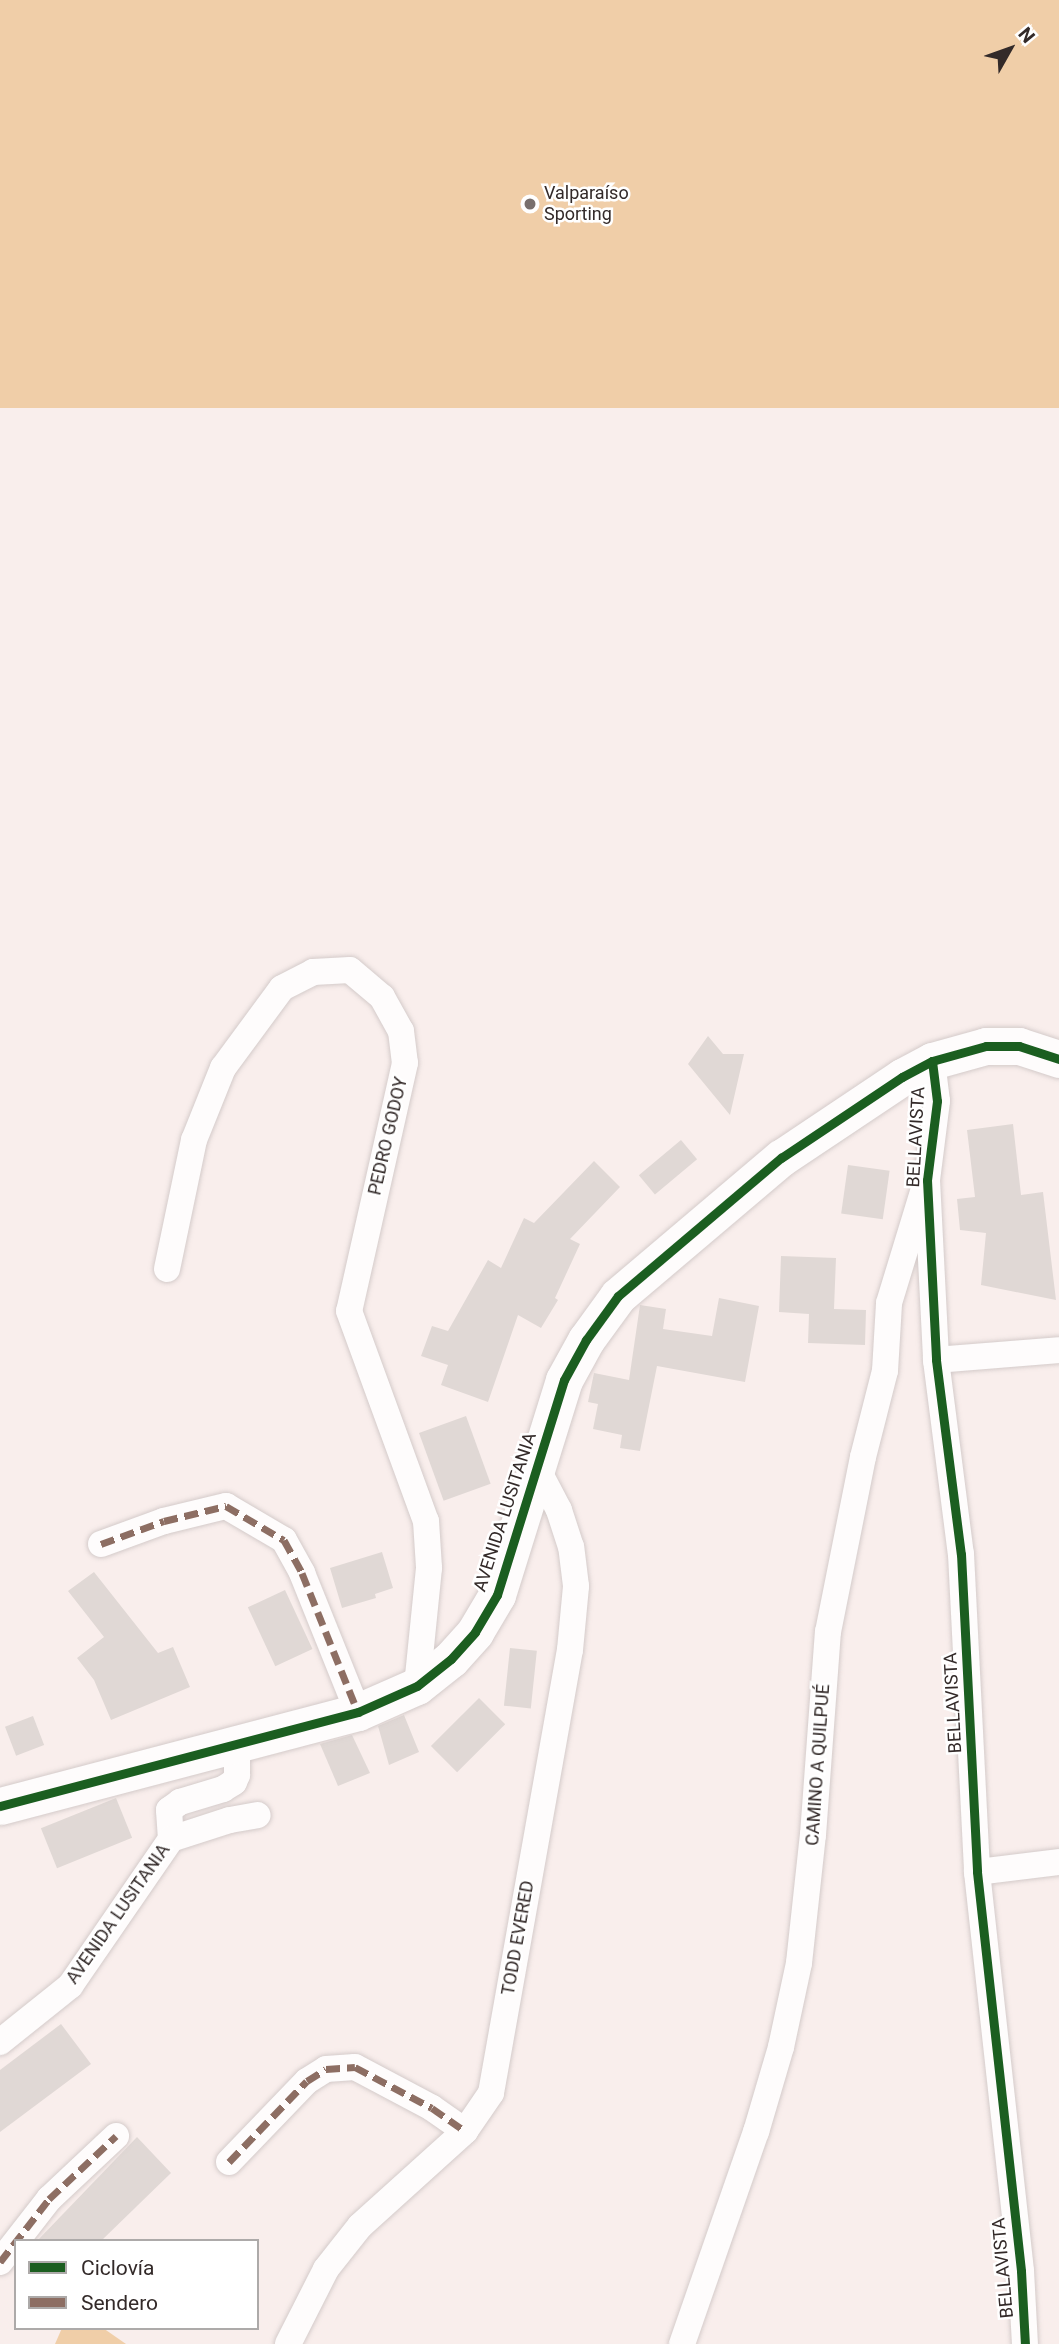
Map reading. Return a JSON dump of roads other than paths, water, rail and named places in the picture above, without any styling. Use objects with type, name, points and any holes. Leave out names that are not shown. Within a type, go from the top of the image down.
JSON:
[{"type":"street","name":"PEDRO GODOY","points":[[167,1269],[194,1140],[223,1068],[282,988],[313,972],[349,970],[382,998],[401,1031],[405,1063],[349,1311],[426,1521],[429,1567],[418,1686]]},
{"type":"street","name":"AVENIDA LUSITANIA","points":[[0,1806],[237,1746],[358,1712],[418,1686],[451,1659],[475,1632],[496,1595],[564,1380],[586,1340],[618,1296],[781,1158],[932,1060],[986,1046],[1019,1046],[1059,1059]]},
{"type":"street","name":"BELLAVISTA","points":[[932,1060],[937,1101],[927,1180],[936,1360],[961,1554],[976,1872],[1021,2271],[1025,2344]]},
{"type":"street","name":"CAMINO A QUILPUÉ","points":[[682,2344],[756,2132],[781,2047],[797,1975],[813,1835],[828,1632],[863,1457],[885,1371],[889,1303],[927,1180]]},
{"type":"street","points":[[936,1360],[1059,1350]]},
{"type":"street","name":"TODD EVERED","points":[[288,2344],[326,2269],[360,2226],[466,2131],[491,2093],[570,1650],[576,1586],[571,1547],[559,1510],[536,1466]]},
{"type":"street","points":[[101,1544],[164,1521],[226,1506],[284,1539],[302,1573],[358,1712]]},
{"type":"street","name":"AVENIDA LUSITANIA","points":[[171,1839],[169,1810],[180,1802],[223,1789],[234,1782],[237,1775],[237,1746]]},
{"type":"street","name":"AVENIDA LUSITANIA","points":[[0,2042],[70,1986],[171,1839],[230,1820],[258,1815]]},
{"type":"street","points":[[976,1872],[1059,1862]]},
{"type":"street","points":[[229,2162],[307,2081],[326,2069],[355,2067],[432,2108],[466,2131]]},
{"type":"street","points":[[18,2239],[49,2199],[116,2136]]},
{"type":"street","points":[[0,2262],[14,2244]]},
{"type":"place","name":"Valparaíso Sporting","points":[[530,204]]}]
